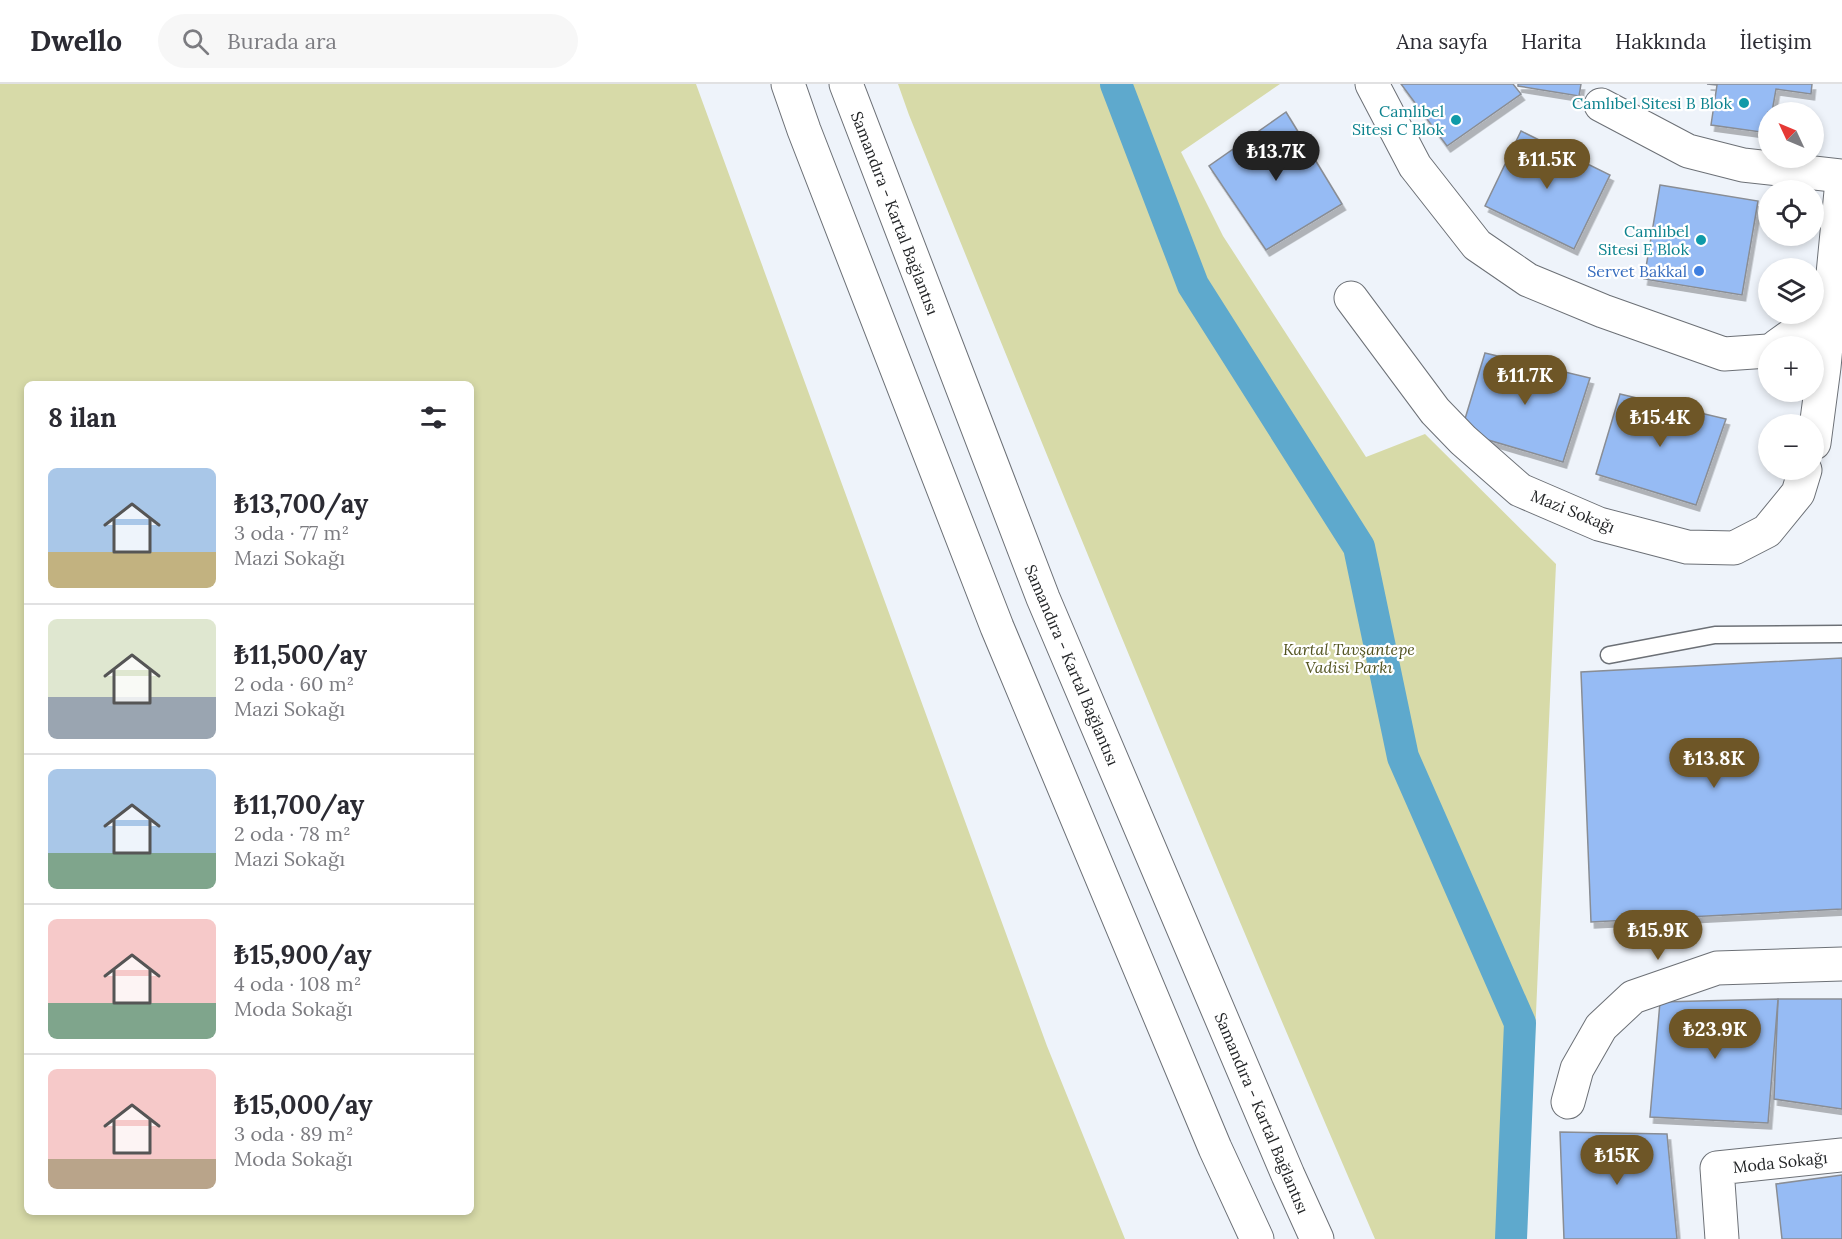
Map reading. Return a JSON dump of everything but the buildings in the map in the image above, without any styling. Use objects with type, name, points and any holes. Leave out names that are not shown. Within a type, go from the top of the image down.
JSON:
[{"type":"main road","points":[[788,84],[997,627],[1215,1148],[1257,1239]]},
{"type":"main road","name":"Samandıra - Kartal Bağlantısı","points":[[846,84],[1043,598],[1317,1239]]},
{"type":"main road","points":[[1372,84],[1415,165],[1477,245],[1528,280],[1603,311],[1724,354],[1758,352]]},
{"type":"main road","points":[[1601,105],[1688,151],[1743,165],[1842,176]]},
{"type":"main road","points":[[1818,414],[1842,181]]},
{"type":"main road","points":[[1824,296],[1831,286]]},
{"type":"main road","name":"Mazi Sokağı","points":[[1351,298],[1435,411],[1463,440],[1520,490],[1599,524],[1687,547],[1734,548],[1767,531],[1798,493],[1802,480]]},
{"type":"main road","points":[[1792,336],[1806,324]]},
{"type":"main road","points":[[1568,1102],[1577,1069],[1601,1027],[1633,997],[1717,968],[1842,964]]},
{"type":"main road","name":"Moda Sokağı","points":[[1722,1239],[1718,1168],[1842,1155]]},
{"type":"lane","points":[[1609,655],[1716,635],[1842,634]]},
{"type":"green space","points":[[0,84],[696,84],[1047,1046],[1125,1239],[0,1239]]},
{"type":"green space","name":"Kartal Tavşantepe Vadisi Parkı","points":[[898,84],[1280,84],[1181,152],[1223,236],[1366,457],[1425,434],[1556,564],[1532,1103],[1522,1239],[1375,1239],[1139,678]]},
{"type":"waterway","points":[[1116,84],[1193,285],[1359,547],[1403,757],[1520,1023],[1511,1239]]},
{"type":"place","name":"Camlıbel Sitesi B Blok","points":[[1744,103]]},
{"type":"place","name":"Camlıbel Sitesi C Blok","points":[[1456,120]]},
{"type":"place","name":"Camlıbel Sitesi E Blok","points":[[1701,240]]},
{"type":"place","name":"Servet Bakkal","points":[[1699,271]]}]
